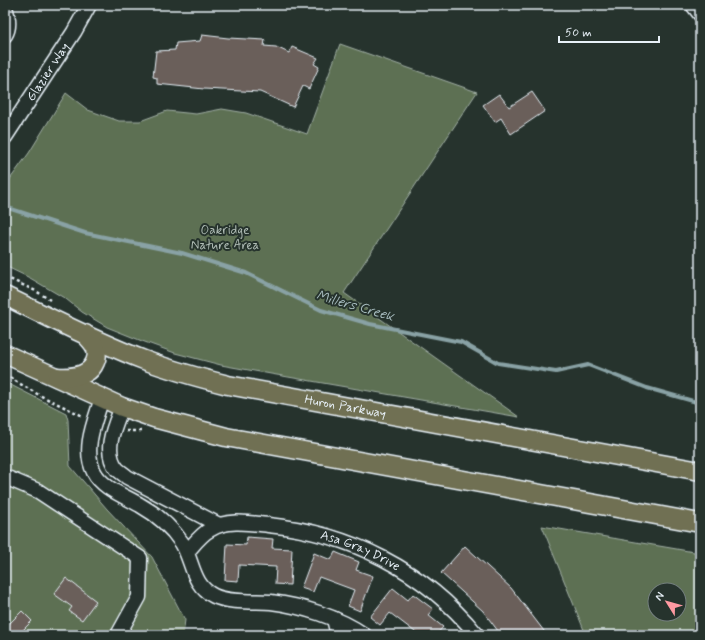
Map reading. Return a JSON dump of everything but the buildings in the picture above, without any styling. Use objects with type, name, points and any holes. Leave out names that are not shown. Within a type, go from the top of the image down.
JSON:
[{"type":"main road","name":"Huron Parkway","points":[[5,296],[144,360],[190,375],[228,385],[700,471]]},
{"type":"main road","points":[[56,377],[71,377],[82,374],[94,365],[97,355],[96,350],[94,344],[85,334]]},
{"type":"main road","points":[[5,354],[122,407],[161,420],[226,437],[700,523]]},
{"type":"street","name":"Glazier Way","points":[[5,137],[74,32],[88,5]]},
{"type":"street","points":[[693,5],[700,14]]},
{"type":"street","points":[[5,8],[8,21],[7,32],[5,35]]},
{"type":"street","points":[[102,398],[90,441],[89,458],[94,472],[99,479],[110,488],[142,506],[166,524],[187,552],[196,579],[203,589],[214,596],[228,600],[272,602],[312,611],[334,619],[364,635]]},
{"type":"street","points":[[122,407],[109,445],[112,458],[117,468],[127,477],[219,526]]},
{"type":"street","points":[[5,477],[38,491],[140,558],[139,597],[118,635]]},
{"type":"street","name":"Asa Gray Drive","points":[[187,552],[204,534],[212,528],[230,523],[252,523],[292,528],[331,536],[379,555],[407,572],[443,599],[468,623],[477,635]]},
{"type":"street","points":[[334,619],[338,635]]},
{"type":"path","points":[[5,277],[36,291]]},
{"type":"path","points":[[5,374],[33,392],[79,415]]},
{"type":"green space","name":"Oakridge Nature Area","points":[[340,44],[477,92],[344,293],[519,417],[221,365],[175,353],[107,327],[82,312],[66,299],[30,278],[5,266],[5,186],[29,153],[66,93],[88,110],[119,121],[140,121],[167,111],[196,114],[222,109],[246,113],[307,134]]},
{"type":"green space","points":[[5,382],[66,413],[68,420],[70,466],[107,509],[152,557],[185,620],[183,635],[5,635]]},
{"type":"green space","points":[[542,526],[700,553],[700,635],[586,635]]},
{"type":"waterway","name":"Millers Creek","points":[[5,207],[85,233],[182,253],[246,273],[321,310],[370,324],[461,342],[498,363],[556,372],[588,365],[647,388],[700,403]]}]
